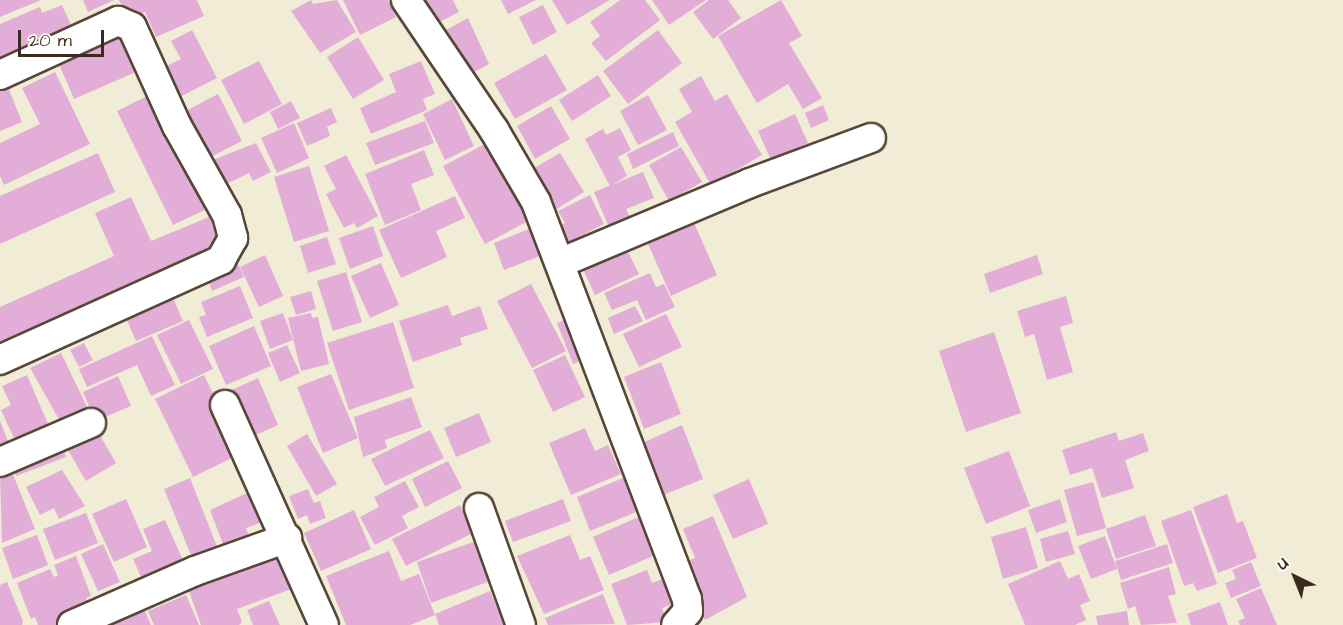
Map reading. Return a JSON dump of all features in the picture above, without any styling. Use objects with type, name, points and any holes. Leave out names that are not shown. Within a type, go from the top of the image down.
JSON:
[{"type":"street","points":[[406,0],[512,161],[536,202],[687,599],[688,611],[676,625]]},
{"type":"street","points":[[0,75],[118,21],[132,27],[177,126],[227,215],[233,238],[221,260],[0,360]]},
{"type":"street","points":[[560,263],[750,183],[871,138]]},
{"type":"street","points":[[225,405],[287,538],[324,625]]},
{"type":"street","points":[[0,462],[91,423]]},
{"type":"street","points":[[479,508],[521,625]]},
{"type":"street","points":[[72,625],[216,562],[287,538]]},
{"type":"building","points":[[0,0],[41,0],[0,17]]},
{"type":"building","points":[[83,0],[114,0],[88,12]]},
{"type":"building","points":[[119,0],[197,0],[204,16],[156,37],[145,12],[128,20]]},
{"type":"building","points":[[311,0],[313,4],[337,0],[356,32],[320,53],[291,11]]},
{"type":"building","points":[[343,0],[388,0],[396,17],[360,35]]},
{"type":"building","points":[[417,0],[453,0],[459,12],[432,26]]},
{"type":"building","points":[[501,0],[536,0],[508,14]]},
{"type":"building","points":[[552,0],[610,0],[567,25]]},
{"type":"building","points":[[620,0],[645,0],[660,20],[606,61],[591,43],[600,36],[590,22]]},
{"type":"building","points":[[652,0],[706,0],[669,25]]},
{"type":"building","points":[[709,0],[728,0],[741,18],[713,39],[693,12]]},
{"type":"building","points":[[781,0],[802,36],[789,43],[822,98],[803,109],[788,84],[757,103],[718,36]]},
{"type":"building","points":[[62,5],[77,39],[0,72],[0,24],[40,7],[42,13]]},
{"type":"building","points":[[543,5],[557,32],[533,45],[519,17]]},
{"type":"building","points":[[468,18],[489,64],[465,77],[435,36]]},
{"type":"building","points":[[125,28],[143,69],[74,99],[56,57]]},
{"type":"building","points":[[192,30],[217,78],[174,100],[158,70],[181,59],[171,41]]},
{"type":"building","points":[[658,30],[682,63],[628,104],[603,71]]},
{"type":"building","points":[[358,37],[384,80],[353,99],[327,57]]},
{"type":"building","points":[[546,54],[567,90],[515,119],[494,83]]},
{"type":"building","points":[[259,61],[282,104],[244,124],[221,80]]},
{"type":"building","points":[[421,61],[435,94],[423,99],[427,110],[371,134],[360,108],[396,92],[389,74]]},
{"type":"building","points":[[55,72],[90,144],[4,185],[0,176],[0,143],[40,124],[22,88]]},
{"type":"building","points":[[598,75],[611,96],[572,121],[559,100]]},
{"type":"building","points":[[701,76],[715,101],[727,94],[762,155],[711,185],[675,122],[692,112],[679,89]]},
{"type":"building","points":[[6,82],[22,122],[0,131],[0,85]]},
{"type":"building","points":[[157,91],[213,206],[173,225],[117,111]]},
{"type":"building","points":[[218,94],[242,141],[205,160],[182,113]]},
{"type":"building","points":[[648,95],[667,130],[638,145],[620,111]]},
{"type":"building","points":[[452,99],[474,146],[445,160],[423,114]]},
{"type":"building","points":[[291,101],[300,118],[278,129],[270,112]]},
{"type":"building","points":[[823,105],[829,120],[811,128],[805,113]]},
{"type":"building","points":[[551,106],[570,139],[535,159],[517,126]]},
{"type":"building","points":[[331,108],[337,122],[327,127],[330,136],[307,146],[297,123]]},
{"type":"building","points":[[795,114],[808,143],[771,160],[758,131]]},
{"type":"building","points":[[425,121],[434,143],[375,165],[366,143]]},
{"type":"building","points":[[294,123],[309,158],[277,173],[261,138]]},
{"type":"building","points":[[620,128],[631,150],[618,157],[627,176],[610,186],[585,139],[603,129],[606,135]]},
{"type":"building","points":[[673,132],[679,146],[633,169],[627,154]]},
{"type":"building","points":[[489,142],[530,220],[485,244],[443,166]]},
{"type":"building","points":[[256,143],[271,172],[253,181],[249,173],[222,186],[210,161]]},
{"type":"building","points":[[681,147],[702,182],[669,201],[649,165]]},
{"type":"building","points":[[424,150],[434,175],[411,184],[421,210],[385,225],[365,174]]},
{"type":"building","points":[[98,153],[115,192],[0,244],[0,196]]},
{"type":"building","points":[[560,153],[584,192],[555,210],[531,170]]},
{"type":"building","points":[[346,155],[378,216],[357,228],[354,223],[344,228],[326,194],[336,189],[324,166]]},
{"type":"building","points":[[309,166],[329,231],[294,242],[274,177]]},
{"type":"building","points":[[643,172],[654,198],[626,209],[630,217],[608,225],[594,192]]},
{"type":"building","points":[[590,195],[604,224],[567,243],[558,226],[565,223],[558,211]]},
{"type":"building","points":[[455,196],[465,218],[436,231],[447,257],[401,278],[379,230]]},
{"type":"building","points":[[131,197],[151,241],[209,217],[224,249],[0,350],[0,307],[114,256],[95,213]]},
{"type":"building","points":[[691,216],[717,275],[671,296],[645,237]]},
{"type":"building","points":[[373,226],[383,256],[350,269],[339,238]]},
{"type":"building","points":[[534,227],[545,254],[504,270],[494,243]]},
{"type":"building","points":[[327,237],[336,264],[308,273],[300,246]]},
{"type":"building","points":[[623,242],[639,274],[595,295],[580,263]]},
{"type":"building","points":[[265,255],[283,296],[259,307],[240,267]]},
{"type":"building","points":[[1037,255],[1043,274],[990,293],[984,274]]},
{"type":"building","points":[[381,263],[399,305],[370,318],[351,276]]},
{"type":"building","points":[[238,264],[244,277],[212,291],[207,277]]},
{"type":"building","points":[[346,272],[362,322],[333,331],[317,281]]},
{"type":"building","points":[[650,273],[656,287],[664,284],[675,307],[646,320],[637,300],[612,310],[604,293]]},
{"type":"building","points":[[531,284],[566,351],[532,368],[497,301]]},
{"type":"building","points":[[240,286],[253,318],[207,337],[199,317],[206,315],[201,302]]},
{"type":"building","points":[[170,291],[183,321],[136,341],[123,311]]},
{"type":"building","points":[[311,291],[316,309],[296,315],[290,297]]},
{"type":"building","points":[[1066,296],[1073,323],[1060,327],[1073,372],[1047,380],[1034,334],[1025,337],[1017,311]]},
{"type":"building","points":[[448,305],[452,316],[480,306],[488,329],[460,338],[462,345],[413,362],[399,321]]},
{"type":"building","points":[[635,306],[643,321],[614,334],[608,318]]},
{"type":"building","points":[[283,313],[293,340],[270,349],[260,321]]},
{"type":"building","points":[[311,313],[312,318],[318,317],[329,364],[301,371],[288,318]]},
{"type":"building","points":[[666,314],[682,347],[639,367],[623,334]]},
{"type":"building","points":[[576,315],[592,356],[573,364],[557,323]]},
{"type":"building","points":[[189,320],[213,369],[181,384],[157,335]]},
{"type":"building","points":[[393,322],[414,388],[349,410],[327,343]]},
{"type":"building","points":[[254,326],[271,366],[226,385],[209,346]]},
{"type":"building","points":[[994,332],[1021,413],[966,432],[939,351]]},
{"type":"building","points":[[152,336],[175,385],[151,396],[137,365],[87,387],[79,369]]},
{"type":"building","points":[[84,343],[93,360],[79,367],[70,350]]},
{"type":"building","points":[[287,345],[300,373],[280,382],[268,353]]},
{"type":"building","points":[[61,353],[92,417],[65,430],[30,368]]},
{"type":"building","points":[[565,355],[585,397],[553,412],[533,370]]},
{"type":"building","points":[[661,362],[681,414],[644,429],[624,377]]},
{"type":"building","points":[[331,374],[358,438],[323,453],[297,387]]},
{"type":"building","points":[[27,375],[51,431],[18,447],[1,410],[11,405],[2,386]]},
{"type":"building","points":[[204,375],[242,453],[193,477],[155,399]]},
{"type":"building","points":[[118,376],[131,406],[95,421],[83,392]]},
{"type":"building","points":[[258,378],[278,425],[247,439],[227,392]]},
{"type":"building","points":[[411,397],[422,427],[385,440],[387,448],[363,457],[354,417]]},
{"type":"building","points":[[479,413],[491,442],[456,457],[444,428]]},
{"type":"building","points":[[0,421],[10,446],[0,450]]},
{"type":"building","points":[[682,425],[703,479],[656,498],[636,446]]},
{"type":"building","points":[[95,427],[116,463],[86,481],[65,445]]},
{"type":"building","points":[[585,428],[595,451],[608,445],[621,474],[571,495],[549,443]]},
{"type":"building","points":[[430,430],[444,458],[385,486],[371,459]]},
{"type":"building","points":[[1116,432],[1119,441],[1143,433],[1149,451],[1125,460],[1134,488],[1102,498],[1092,468],[1070,475],[1062,450]]},
{"type":"building","points":[[307,434],[337,484],[316,496],[287,446]]},
{"type":"building","points":[[60,440],[66,457],[16,476],[10,459]]},
{"type":"building","points":[[1009,451],[1030,506],[986,524],[964,468]]},
{"type":"building","points":[[448,461],[462,488],[425,507],[412,479]]},
{"type":"building","points":[[10,467],[35,529],[2,543],[0,471]]},
{"type":"building","points":[[62,470],[85,506],[59,519],[54,508],[40,515],[26,487]]},
{"type":"building","points":[[628,476],[641,510],[590,531],[577,497]]},
{"type":"building","points":[[190,478],[220,554],[195,565],[164,489]]},
{"type":"building","points":[[749,479],[768,524],[733,539],[713,495]]},
{"type":"building","points":[[405,481],[419,507],[402,516],[408,528],[375,545],[360,517],[379,507],[374,497]]},
{"type":"building","points":[[1093,482],[1106,528],[1077,536],[1064,490]]},
{"type":"building","points":[[258,488],[270,519],[246,528],[251,542],[226,552],[210,510]]},
{"type":"building","points":[[308,489],[314,503],[320,501],[326,518],[310,524],[307,515],[298,519],[289,496]]},
{"type":"building","points":[[1227,494],[1237,523],[1243,521],[1257,558],[1218,573],[1193,507]]},
{"type":"building","points":[[126,499],[147,547],[114,562],[92,514]]},
{"type":"building","points":[[563,499],[571,521],[513,542],[505,521]]},
{"type":"building","points":[[1060,499],[1067,522],[1036,533],[1028,510]]},
{"type":"building","points":[[460,505],[473,533],[406,566],[392,539]]},
{"type":"building","points":[[354,510],[371,549],[321,571],[304,533]]},
{"type":"building","points":[[1191,510],[1217,584],[1197,591],[1193,583],[1184,586],[1161,521]]},
{"type":"building","points":[[86,513],[98,543],[55,560],[43,529]]},
{"type":"building","points":[[643,515],[660,553],[609,575],[593,537]]},
{"type":"building","points":[[1145,515],[1156,546],[1116,559],[1106,529]]},
{"type":"building","points":[[713,516],[747,597],[705,620],[681,564],[695,558],[683,529]]},
{"type":"building","points":[[165,520],[187,569],[145,586],[133,559],[152,551],[143,529]]},
{"type":"building","points":[[1026,527],[1038,568],[1003,579],[991,537]]},
{"type":"building","points":[[1068,531],[1075,554],[1046,562],[1040,539]]},
{"type":"building","points":[[37,535],[48,565],[13,579],[2,548]]},
{"type":"building","points":[[570,535],[580,560],[590,556],[604,590],[544,614],[517,556]]},
{"type":"building","points":[[1105,536],[1117,569],[1091,579],[1078,546]]},
{"type":"building","points":[[479,540],[493,580],[431,603],[417,562]]},
{"type":"building","points":[[103,544],[120,582],[98,591],[81,554]]},
{"type":"building","points":[[1167,544],[1173,563],[1121,580],[1115,561]]},
{"type":"building","points":[[389,551],[401,581],[419,574],[435,615],[410,625],[346,625],[326,576]]},
{"type":"building","points":[[76,556],[91,596],[86,598],[91,613],[59,625],[38,625],[35,617],[31,619],[17,583],[50,569],[54,577],[58,575],[54,565]]},
{"type":"building","points":[[283,556],[294,588],[237,609],[242,622],[239,625],[201,625],[186,583],[254,558],[257,566]]},
{"type":"building","points":[[1060,561],[1068,579],[1079,574],[1090,601],[1080,605],[1086,620],[1075,625],[1025,625],[1008,584]]},
{"type":"building","points":[[1251,562],[1261,586],[1231,598],[1225,583],[1236,579],[1232,570]]},
{"type":"building","points":[[1169,567],[1176,594],[1168,596],[1177,623],[1141,625],[1135,606],[1128,609],[1120,583]]},
{"type":"building","points":[[647,570],[652,583],[671,576],[680,601],[662,608],[667,622],[627,625],[611,584]]},
{"type":"building","points":[[7,582],[23,621],[22,625],[0,625],[0,585]]},
{"type":"building","points":[[1261,588],[1277,625],[1240,625],[1238,621],[1245,618],[1236,599]]},
{"type":"building","points":[[490,591],[504,625],[439,625],[435,614]]},
{"type":"building","points":[[603,594],[615,624],[548,625],[545,618]]},
{"type":"building","points":[[186,595],[199,625],[154,625],[148,611]]},
{"type":"building","points":[[269,601],[280,625],[253,625],[247,610]]},
{"type":"building","points":[[1220,602],[1228,625],[1191,625],[1187,614]]},
{"type":"building","points":[[142,605],[151,625],[104,625]]},
{"type":"building","points":[[1127,611],[1129,625],[1098,625],[1096,616]]}]
